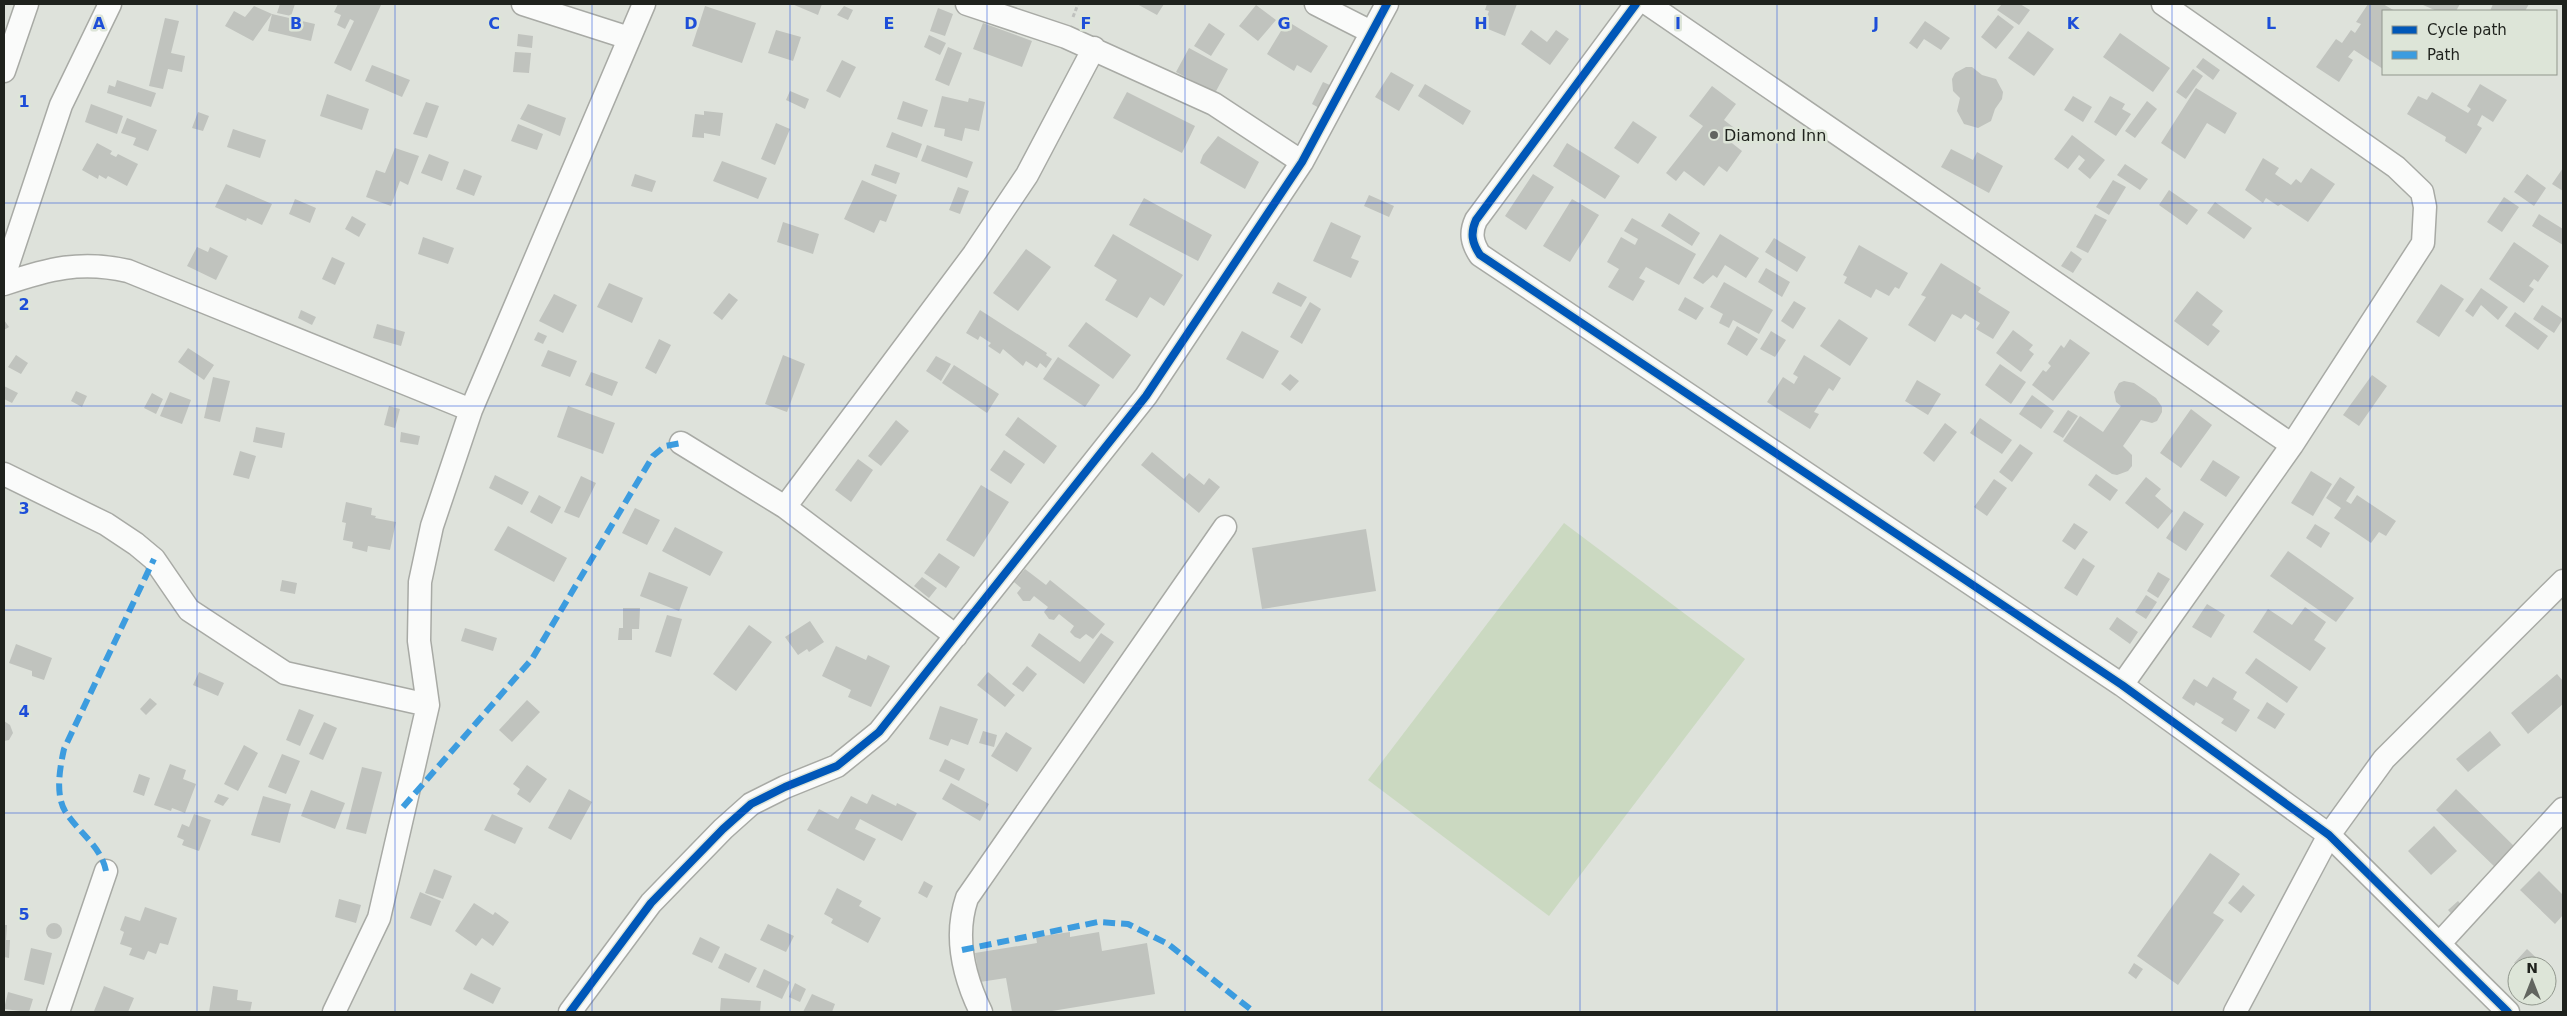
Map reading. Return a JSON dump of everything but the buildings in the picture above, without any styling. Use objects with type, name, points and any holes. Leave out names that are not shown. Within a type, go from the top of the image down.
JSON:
[{"type":"street","points":[[4,70],[27,4]]},
{"type":"street","points":[[4,276],[61,105],[110,4]]},
{"type":"street","points":[[523,4],[629,38]]},
{"type":"street","points":[[334,1012],[379,918],[428,705],[419,641],[420,582],[432,526],[471,410],[644,4]]},
{"type":"street","points":[[966,4],[1094,48],[1214,104],[1302,162]]},
{"type":"street","points":[[1316,4],[1371,32]]},
{"type":"street","points":[[570,1012],[651,903],[723,829],[751,804],[784,787],[837,766],[880,732],[1146,396],[1302,162],[1387,4]]},
{"type":"street","points":[[1636,4],[1476,220],[1472,228],[1472,238],[1474,246],[1480,255],[2122,685],[2329,835],[2508,1012]]},
{"type":"street","points":[[1648,4],[2292,445]]},
{"type":"street","points":[[2122,685],[2292,445],[2423,243],[2425,207],[2422,192],[2396,167],[2163,4]]},
{"type":"street","points":[[785,507],[974,254],[1027,175],[1094,48]]},
{"type":"street","points":[[4,284],[42,271],[79,265],[106,266],[128,271],[471,410]]},
{"type":"street","points":[[681,443],[785,507],[956,636]]},
{"type":"street","points":[[4,474],[106,524],[136,544],[154,559],[189,610],[285,673],[428,705]]},
{"type":"street","points":[[981,1012],[962,950],[960,930],[967,898],[1225,527]]},
{"type":"street","points":[[2235,1012],[2329,835],[2384,759],[2563,581]]},
{"type":"street","points":[[2439,944],[2563,809]]},
{"type":"street","points":[[58,1012],[106,871]]},
{"type":"green space","points":[[1564,523],[1745,659],[1549,916],[1368,780]]},
{"type":"marked path","points":[[403,807],[532,659],[653,456],[665,446],[681,443]]},
{"type":"marked path","points":[[106,871],[99,854],[70,819],[62,804],[59,789],[61,764],[64,749],[154,559]]},
{"type":"marked path","points":[[962,950],[1098,922],[1128,924],[1168,944],[1254,1012]]},
{"type":"cycle path","points":[[570,1012],[651,903],[723,829],[751,804],[785,787],[837,766],[879,732],[1146,396],[1302,162],[1387,4]]},
{"type":"cycle path","points":[[1636,4],[1476,220],[1473,238],[1480,255],[2122,685],[2329,835],[2508,1012]]},
{"type":"place","name":"Diamond Inn","points":[[1714,135]]}]
